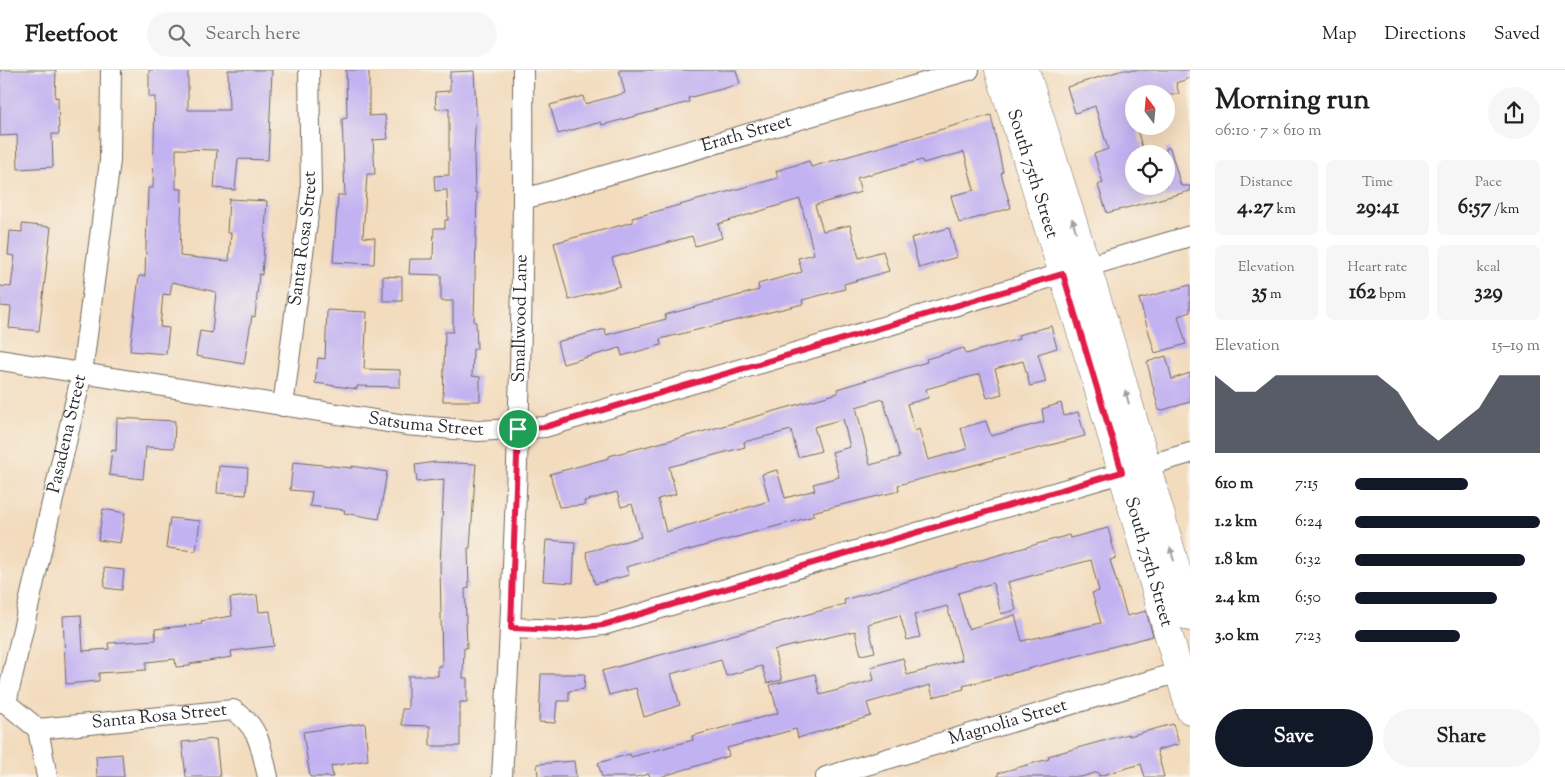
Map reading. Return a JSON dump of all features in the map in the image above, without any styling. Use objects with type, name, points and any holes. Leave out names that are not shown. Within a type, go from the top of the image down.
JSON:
[{"type":"main road","name":"South 75th Street","points":[[999,70],[1075,270]]},
{"type":"main road","name":"South 75th Street","points":[[1025,70],[1075,270],[1134,469],[1185,671],[1190,710]]},
{"type":"main road","name":"South 75th Street","points":[[1134,469],[1190,618]]},
{"type":"street","name":"Pasadena Street","points":[[38,729],[3,703],[82,373],[110,161],[111,70]]},
{"type":"street","name":"Santa Rosa Street","points":[[283,406],[311,192],[309,70]]},
{"type":"street","name":"Smallwood Lane","points":[[502,777],[511,628],[518,429],[524,199],[523,70]]},
{"type":"street","name":"Erath Street","points":[[524,199],[969,70]]},
{"type":"street","name":"Satsuma Street","points":[[0,360],[406,426],[478,431],[545,427],[1190,236]]},
{"type":"street","points":[[511,628],[561,630],[603,625],[1190,453]]},
{"type":"street","name":"Magnolia Street","points":[[826,777],[1185,671]]},
{"type":"street","name":"Santa Rosa Street","points":[[38,729],[233,710],[248,719],[259,739],[268,777]]},
{"type":"street","points":[[38,729],[47,777]]},
{"type":"building","points":[[0,70],[56,70],[55,98],[58,97],[59,134],[52,134],[53,167],[18,169],[17,135],[0,136]]},
{"type":"building","points":[[149,70],[188,70],[188,110],[229,110],[228,70],[272,70],[268,160],[238,159],[235,190],[214,188],[217,150],[176,149],[176,189],[182,189],[180,256],[229,261],[231,233],[227,233],[229,199],[267,201],[262,275],[259,274],[255,317],[252,316],[244,364],[196,356],[200,331],[212,333],[216,292],[172,282],[170,295],[163,294],[160,327],[169,328],[166,354],[130,351],[139,276],[145,276],[148,188],[153,188],[155,97],[149,97]]},
{"type":"building","points":[[346,70],[369,70],[369,116],[385,115],[388,139],[373,140],[375,174],[367,174],[363,237],[375,238],[374,264],[333,262],[338,195],[345,195],[342,119],[347,118]]},
{"type":"building","points":[[619,70],[736,70],[740,84],[688,98],[689,102],[602,125],[601,122],[558,134],[550,105],[583,96],[585,104],[625,93]]},
{"type":"building","points":[[1123,70],[1190,70],[1190,78],[1176,83],[1179,94],[1175,94],[1175,85],[1125,85],[1125,135],[1139,135],[1141,145],[1125,145],[1125,195],[1175,195],[1107,213],[1098,185],[1103,183],[1094,154],[1108,149],[1095,106],[1075,113],[1067,87]]},
{"type":"building","points":[[474,71],[476,107],[474,155],[475,193],[477,193],[474,322],[476,322],[477,349],[473,349],[472,376],[480,377],[480,401],[443,401],[445,332],[453,332],[453,301],[441,301],[441,275],[409,274],[410,259],[433,259],[434,228],[445,228],[445,220],[448,220],[447,190],[435,191],[434,176],[449,175],[449,108],[436,109],[435,92],[450,91],[450,72]]},
{"type":"building","points":[[991,115],[1003,172],[1001,173],[1011,208],[959,223],[951,196],[974,190],[964,152],[923,163],[922,160],[857,178],[861,192],[815,205],[823,231],[850,225],[859,258],[883,251],[889,271],[844,284],[845,289],[802,300],[803,304],[660,339],[661,345],[622,356],[620,348],[563,364],[557,342],[605,329],[606,335],[666,319],[665,315],[759,290],[758,284],[802,272],[798,258],[814,254],[800,199],[718,224],[722,238],[695,246],[692,236],[612,258],[620,286],[569,300],[554,243],[633,222],[632,218],[778,178],[776,171],[809,161],[811,167]]},
{"type":"building","points":[[1175,165],[1181,186],[1190,186],[1190,191],[1175,195]]},
{"type":"building","points":[[22,224],[51,227],[39,331],[9,328],[11,307],[0,306],[0,286],[11,287],[15,256],[8,255],[10,231],[22,232]]},
{"type":"building","points":[[949,228],[957,257],[919,268],[911,238]]},
{"type":"building","points":[[383,276],[402,277],[402,301],[383,301]]},
{"type":"building","points":[[1190,285],[1190,312],[1178,316],[1186,344],[1155,353],[1139,299]]},
{"type":"building","points":[[327,310],[367,312],[364,369],[400,370],[400,387],[357,386],[357,389],[315,383],[318,358],[325,359]]},
{"type":"building","points":[[1051,326],[1057,348],[1038,354],[1046,382],[1030,386],[1023,361],[995,369],[1002,394],[987,398],[980,374],[926,389],[928,398],[907,404],[915,431],[919,429],[928,460],[967,449],[961,428],[986,421],[991,436],[1044,422],[1042,409],[1061,403],[1064,416],[1078,412],[1085,436],[898,485],[899,491],[812,512],[814,516],[626,567],[629,575],[595,584],[586,552],[641,537],[632,504],[621,507],[617,492],[584,501],[585,505],[559,507],[550,474],[838,393],[837,389],[927,362],[926,359],[964,348],[966,354],[1019,339],[1018,335]],"holes":[[[883,399],[900,457],[870,465],[856,407]],[[843,419],[850,447],[832,452],[839,477],[813,484],[815,490],[785,498],[777,470],[762,474],[769,501],[666,532],[658,499],[676,494],[669,467],[745,447],[744,442],[791,430],[798,457],[821,451],[814,427]]]},
{"type":"building","points":[[1166,356],[1172,379],[1190,373],[1190,402],[1159,411],[1147,362]]},
{"type":"building","points":[[117,418],[175,421],[174,448],[146,447],[143,479],[109,475],[112,450],[116,451]]},
{"type":"building","points":[[293,462],[352,468],[352,466],[387,472],[379,519],[344,513],[345,510],[310,506],[312,492],[290,490]]},
{"type":"building","points":[[435,462],[476,464],[470,548],[468,548],[469,588],[465,589],[467,648],[464,648],[463,678],[467,678],[467,702],[460,702],[460,746],[430,746],[430,726],[402,725],[402,709],[408,709],[408,676],[438,676],[438,666],[442,666],[440,565],[444,479],[417,482],[415,465]]},
{"type":"building","points":[[219,466],[248,468],[246,495],[217,493]]},
{"type":"building","points":[[103,509],[125,513],[120,543],[98,540]]},
{"type":"building","points":[[170,518],[200,521],[196,551],[166,548]]},
{"type":"building","points":[[1108,528],[1116,558],[1110,560],[1127,616],[1146,611],[1153,636],[963,686],[964,689],[933,697],[930,685],[867,703],[871,716],[798,738],[796,729],[727,748],[729,756],[660,777],[650,777],[649,774],[636,777],[602,777],[598,763],[630,754],[631,757],[693,740],[692,736],[778,713],[770,685],[815,674],[820,695],[874,680],[871,667],[903,658],[907,675],[962,660],[947,606],[914,615],[920,637],[907,640],[900,615],[868,624],[875,652],[861,655],[855,631],[774,650],[782,680],[767,683],[762,666],[726,676],[721,660],[671,674],[680,705],[644,717],[636,688],[609,695],[602,671],[845,604],[844,600],[988,558],[1069,535],[1070,538]],"holes":[[[1091,560],[1099,591],[1092,593],[1101,623],[1022,641],[1015,615],[968,629],[958,593],[993,583],[1001,614],[1016,610],[1008,582]]]},
{"type":"building","points":[[546,540],[575,542],[573,583],[543,581]]},
{"type":"building","points":[[104,568],[124,570],[122,590],[105,588]]},
{"type":"building","points":[[257,595],[259,612],[270,611],[274,646],[231,651],[232,657],[190,664],[190,666],[176,667],[175,659],[146,662],[146,670],[99,673],[99,681],[66,684],[63,616],[81,615],[83,651],[109,649],[108,643],[156,640],[155,629],[202,624],[201,621],[232,616],[230,598]]},
{"type":"building","points":[[541,674],[585,674],[584,689],[569,691],[569,701],[557,701],[555,723],[539,722]]},
{"type":"building","points":[[365,723],[368,760],[331,766],[333,777],[310,777],[303,732]]},
{"type":"building","points":[[1173,724],[1179,744],[1157,750],[1164,777],[1145,777],[1141,764],[1099,776],[1098,772],[1081,777],[998,777],[998,773],[1049,759],[1048,756]]},
{"type":"building","points":[[216,739],[220,777],[186,777],[182,742]]},
{"type":"building","points":[[122,754],[124,777],[97,777],[96,756]]},
{"type":"building","points":[[574,761],[576,777],[538,777],[537,764]]},
{"type":"route","points":[[1063,274],[1122,472],[603,625],[561,630],[511,628],[518,429],[545,427],[1063,274]]}]
